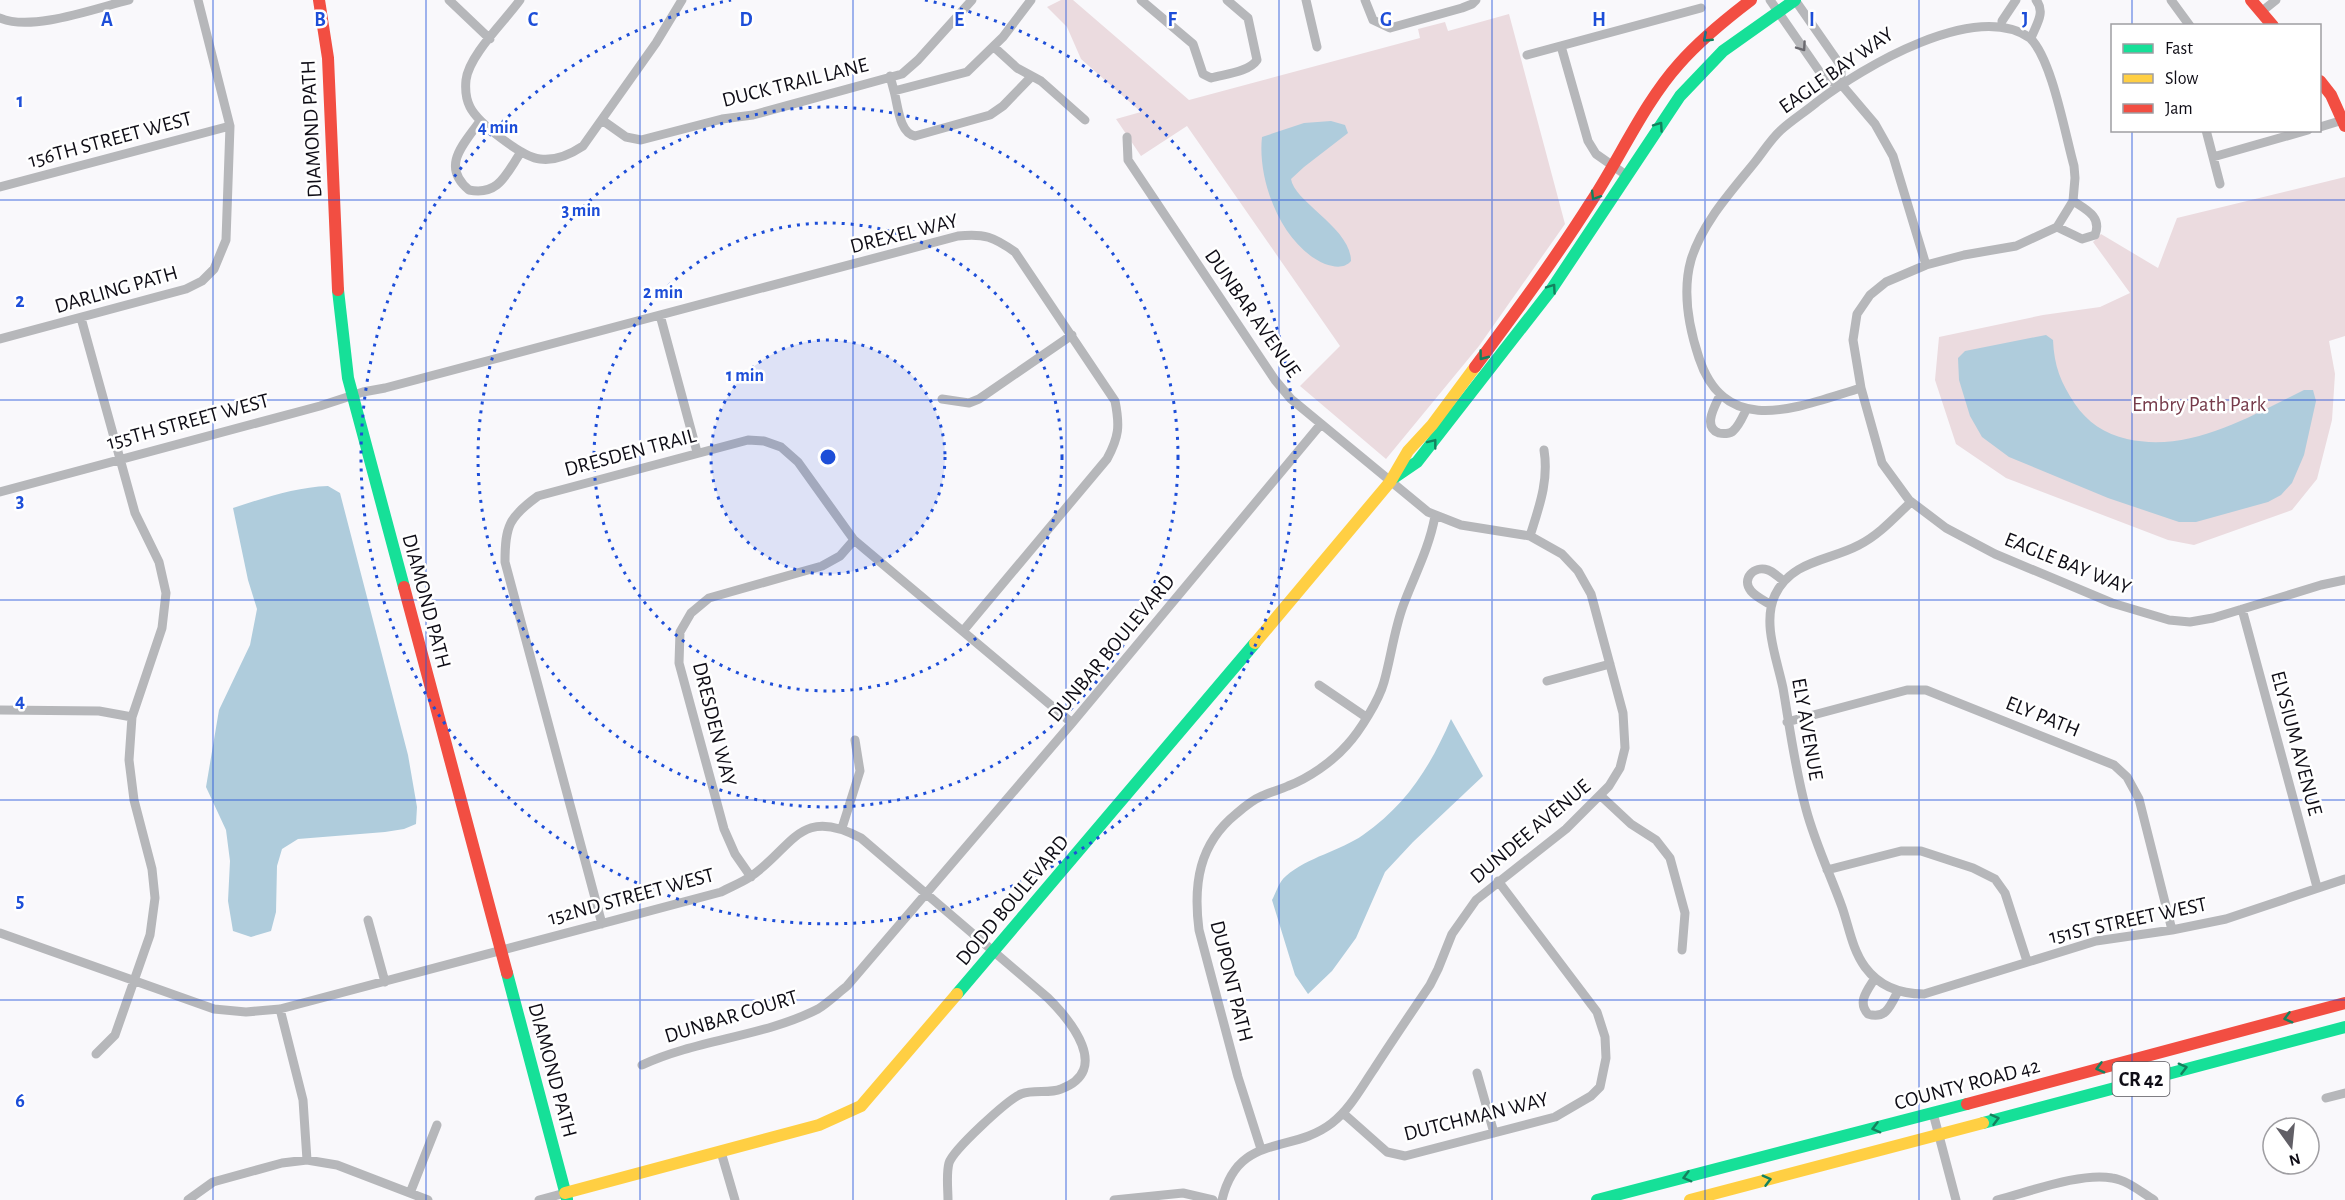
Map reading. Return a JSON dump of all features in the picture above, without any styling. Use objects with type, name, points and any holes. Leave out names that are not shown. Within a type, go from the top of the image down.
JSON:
[{"type":"main road","name":"DIAMOND PATH","points":[[319,0],[328,58],[340,320],[352,396],[566,1197]]},
{"type":"main road","points":[[1390,482],[1408,452],[1432,425],[1546,271],[1643,115],[1679,64],[1728,18],[1751,0]]},
{"type":"main road","points":[[1390,482],[1418,462],[1551,290],[1680,96],[1723,51],[1795,0]]},
{"type":"main road","points":[[2251,0],[2271,24]]},
{"type":"main road","points":[[2321,83],[2331,95],[2344,122]]},
{"type":"main road","name":"DODD BOULEVARD","points":[[566,1197],[819,1125],[861,1107],[1390,482]]},
{"type":"main road","name":"COUNTY ROAD 42","points":[[1598,1200],[2345,1003]]},
{"type":"main road","points":[[2318,1032],[2345,1020]]},
{"type":"main road","name":"COUNTY ROAD 42","points":[[1690,1200],[2318,1032],[2345,1027]]},
{"type":"street","points":[[0,18],[6,21],[40,23],[129,0]]},
{"type":"street","name":"DARLING PATH","points":[[0,339],[186,289],[202,281],[214,269],[226,240],[230,126],[198,0]]},
{"type":"street","points":[[449,0],[490,39]]},
{"type":"street","points":[[520,0],[470,64],[465,93],[470,108],[480,121],[521,152],[537,159],[550,160],[574,152],[583,146],[656,43],[682,0]]},
{"type":"street","name":"DUCK TRAIL LANE","points":[[602,120],[626,137],[641,140],[722,119],[753,115],[902,74],[972,0]]},
{"type":"street","points":[[894,91],[968,72],[994,47],[1031,0]]},
{"type":"street","points":[[1141,0],[1193,44],[1203,74],[1211,78],[1246,69],[1257,60],[1248,18],[1227,0]]},
{"type":"street","points":[[1306,0],[1317,47]]},
{"type":"street","points":[[1365,0],[1373,20],[1390,28],[1462,8],[1476,0]]},
{"type":"street","points":[[1770,0],[1826,81],[1841,84],[1875,124],[1893,156],[1926,265]]},
{"type":"street","points":[[1795,0],[1841,66],[1841,84]]},
{"type":"street","points":[[2002,21],[2016,0]]},
{"type":"street","points":[[2036,0],[2041,6],[2040,16],[2031,38],[2043,57],[2074,166],[2073,201],[2057,227],[2082,239],[2095,235],[2098,227],[2097,220],[2073,201]]},
{"type":"street","points":[[2171,0],[2189,24]]},
{"type":"street","points":[[2261,12],[2276,0]]},
{"type":"street","points":[[1527,55],[1701,8]]},
{"type":"street","name":"EAGLE BAY WAY","points":[[1861,388],[1788,409],[1767,412],[1746,410],[1720,395],[1704,372],[1690,320],[1687,287],[1691,261],[1700,237],[1723,202],[1780,131],[1841,84],[1907,42],[1948,25],[1978,19],[2002,21],[2031,38]]},
{"type":"street","points":[[1562,46],[1585,135],[1596,154],[1626,175]]},
{"type":"street","points":[[994,47],[1017,68],[1041,81],[1085,120]]},
{"type":"street","points":[[890,76],[904,130],[909,135],[923,135],[990,115],[1003,106],[1031,76]]},
{"type":"street","points":[[480,121],[457,153],[454,163],[456,175],[469,190],[488,191],[498,185],[521,152]]},
{"type":"street","points":[[2321,127],[2344,122]]},
{"type":"street","name":"156TH STREET WEST","points":[[0,187],[230,126]]},
{"type":"street","points":[[2207,132],[2220,184]]},
{"type":"street","points":[[2213,157],[2280,135],[2297,132]]},
{"type":"street","name":"DUNBAR AVENUE","points":[[1127,137],[1128,160],[1275,380],[1291,399],[1390,482]]},
{"type":"street","name":"EAGLE BAY WAY","points":[[2057,227],[2016,246],[1964,255],[1926,265],[1886,282],[1870,295],[1857,314],[1853,339],[1861,388],[1882,463],[1911,502],[1946,528],[1995,554],[2112,603],[2169,620],[2190,622],[2213,618],[2321,585],[2345,580]]},
{"type":"street","name":"DREXEL WAY","points":[[385,388],[958,236],[976,234],[997,239],[1015,252],[1072,335],[1115,401],[1119,421],[1116,442],[1107,459],[963,631]]},
{"type":"street","points":[[660,315],[697,452]]},
{"type":"street","points":[[81,318],[135,513],[159,562],[166,593],[162,628],[132,717],[129,760],[134,800],[152,869],[155,898],[150,935],[115,1035],[96,1054]]},
{"type":"street","points":[[942,399],[969,403],[979,399],[1072,335]]},
{"type":"street","name":"155TH STREET WEST","points":[[0,492],[385,388]]},
{"type":"street","points":[[1720,395],[1710,420],[1712,428],[1718,433],[1725,434],[1734,430],[1746,410]]},
{"type":"street","name":"DUNBAR BOULEVARD","points":[[927,894],[1321,424]]},
{"type":"street","name":"DRESDEN TRAIL","points":[[602,924],[505,562],[505,537],[517,512],[538,496],[748,440],[764,441],[781,447],[798,462],[854,540],[1072,723]]},
{"type":"street","points":[[1530,536],[1545,487],[1544,450]]},
{"type":"street","name":"DUNDEE AVENUE","points":[[1222,1200],[1230,1178],[1239,1166],[1261,1149],[1318,1131],[1331,1124],[1343,1113],[1430,985],[1452,934],[1462,917],[1476,900],[1566,829],[1601,796],[1620,768],[1625,748],[1625,724],[1594,604],[1585,582],[1562,554],[1530,536],[1461,525],[1435,516],[1390,482]]},
{"type":"street","points":[[1785,581],[1768,570],[1759,569],[1751,571],[1748,577],[1748,585],[1752,593],[1771,605],[1776,593],[1797,569],[1861,545],[1911,502]]},
{"type":"street","name":"DUPONT PATH","points":[[1261,1149],[1238,1077],[1199,930],[1196,909],[1201,868],[1207,848],[1220,827],[1249,802],[1290,786],[1347,746],[1384,683],[1394,634],[1403,605],[1431,539],[1435,516]]},
{"type":"street","name":"DRESDEN WAY","points":[[751,876],[735,854],[724,829],[680,663],[680,632],[691,613],[709,598],[822,566],[840,556],[854,540]]},
{"type":"street","name":"ELY AVENUE","points":[[1771,605],[1773,646],[1805,808],[1856,952],[1875,978],[1898,991],[1918,994]]},
{"type":"street","name":"ELYSIUM AVENUE","points":[[2242,609],[2317,887]]},
{"type":"street","points":[[1547,681],[1610,664]]},
{"type":"street","points":[[1319,685],[1366,717]]},
{"type":"street","name":"ELY PATH","points":[[1787,722],[1907,690],[1926,690],[2114,765],[2127,777],[2139,800],[2172,930]]},
{"type":"street","points":[[0,710],[99,711],[132,717]]},
{"type":"street","points":[[855,740],[860,771],[842,828],[861,838],[1060,1010],[1084,1048],[1084,1067],[1073,1083],[1057,1091],[1023,1094],[1008,1102],[952,1158],[948,1171],[948,1200]]},
{"type":"street","points":[[1601,796],[1630,824],[1656,840],[1670,858],[1685,913],[1682,950]]},
{"type":"street","name":"152ND STREET WEST","points":[[0,933],[214,1009],[246,1012],[280,1009],[721,892],[751,876],[799,832],[820,825],[842,828]]},
{"type":"street","points":[[1827,870],[1900,851],[1921,851],[1973,867],[1995,879],[2005,893],[2027,961]]},
{"type":"street","name":"151ST STREET WEST","points":[[1918,994],[1953,987],[2027,961],[2096,941],[2172,930],[2226,919],[2345,879]]},
{"type":"street","name":"DUTCHMAN WAY","points":[[1343,1113],[1387,1152],[1405,1156],[1555,1118],[1591,1096],[1600,1087],[1606,1058],[1605,1037],[1597,1012],[1498,881]]},
{"type":"street","name":"DUNBAR COURT","points":[[642,1065],[666,1054],[790,1021],[820,1008],[847,986],[927,894]]},
{"type":"street","points":[[368,920],[385,982]]},
{"type":"street","points":[[1875,978],[1863,997],[1862,1003],[1868,1014],[1881,1016],[1887,1012],[1898,991]]},
{"type":"street","points":[[280,1009],[303,1100],[307,1130],[307,1160]]},
{"type":"street","points":[[1477,1073],[1494,1133]]},
{"type":"street","points":[[2326,1098],[2345,1093]]},
{"type":"street","points":[[1933,1113],[1956,1200]]},
{"type":"street","points":[[410,1193],[436,1125]]},
{"type":"street","points":[[721,1152],[735,1200]]},
{"type":"street","points":[[188,1200],[213,1182],[282,1163],[307,1160],[337,1165],[428,1200]]},
{"type":"street","points":[[1997,1200],[2084,1177],[2113,1178],[2128,1184],[2154,1200]]},
{"type":"street","points":[[1114,1200],[1183,1193],[1213,1200]]},
{"type":"street","points":[[539,1200],[566,1197]]},
{"type":"green space","points":[[1061,0],[1073,0],[1189,100],[1420,38],[1418,29],[1445,22],[1448,31],[1509,14],[1565,224],[1479,346],[1386,459],[1300,386],[1340,346],[1187,126],[1141,156],[1116,119],[1141,112],[1081,59],[1067,27],[1047,7]]},
{"type":"green space","name":"Embry Path Park","points":[[2345,177],[2345,336],[2329,341],[2335,374],[2332,420],[2317,479],[2292,510],[2194,545],[2168,540],[2006,478],[1956,444],[1935,380],[1939,337],[2043,315],[2100,307],[2130,293],[2093,242],[2101,234],[2158,268],[2177,218]]},
{"type":"water","points":[[1331,121],[1345,125],[1348,133],[1291,179],[1294,188],[1333,227],[1349,249],[1351,261],[1339,267],[1325,264],[1310,255],[1296,243],[1285,228],[1268,192],[1262,154],[1262,137],[1304,123]]},
{"type":"water","points":[[2046,335],[2053,340],[2059,374],[2075,404],[2097,426],[2127,439],[2150,442],[2196,437],[2240,421],[2304,390],[2313,390],[2316,401],[2304,455],[2292,483],[2281,495],[2268,502],[2196,522],[2179,522],[2108,498],[2009,457],[1982,437],[1970,416],[1959,380],[1958,358],[1965,351]]},
{"type":"water","points":[[328,486],[340,493],[408,755],[417,807],[416,824],[404,829],[385,832],[298,839],[282,849],[277,866],[276,912],[271,931],[251,937],[233,931],[228,901],[230,861],[226,830],[206,787],[219,710],[250,645],[257,609],[248,580],[233,508],[292,491]]},
{"type":"water","points":[[1451,719],[1483,776],[1413,842],[1385,872],[1356,938],[1332,971],[1308,994],[1295,975],[1272,900],[1280,884],[1295,869],[1363,835],[1392,811],[1426,769]]},
{"type":"traffic: fast","points":[[1395,477],[1417,462],[1551,290],[1680,96],[1723,51],[1795,0]]},
{"type":"traffic: fast","points":[[338,290],[348,378],[404,587]]},
{"type":"traffic: fast","points":[[957,994],[1255,643]]},
{"type":"traffic: fast","points":[[507,973],[567,1199]]},
{"type":"traffic: fast","points":[[1983,1123],[2345,1027]]},
{"type":"traffic: fast","points":[[1597,1200],[1967,1104]]},
{"type":"traffic: slow","points":[[1255,643],[1390,482],[1408,451],[1432,425],[1475,367]]},
{"type":"traffic: slow","points":[[565,1193],[819,1125],[861,1106],[957,994]]},
{"type":"traffic: slow","points":[[1690,1200],[1983,1123]]},
{"type":"traffic: jam","points":[[319,0],[328,58],[338,290]]},
{"type":"traffic: jam","points":[[1475,367],[1535,286],[1577,223],[1666,79],[1704,38],[1751,0]]},
{"type":"traffic: jam","points":[[2251,0],[2271,24]]},
{"type":"traffic: jam","points":[[2321,82],[2331,95],[2345,126]]},
{"type":"traffic: jam","points":[[404,587],[507,973]]},
{"type":"traffic: jam","points":[[1967,1104],[2345,1003]]}]
